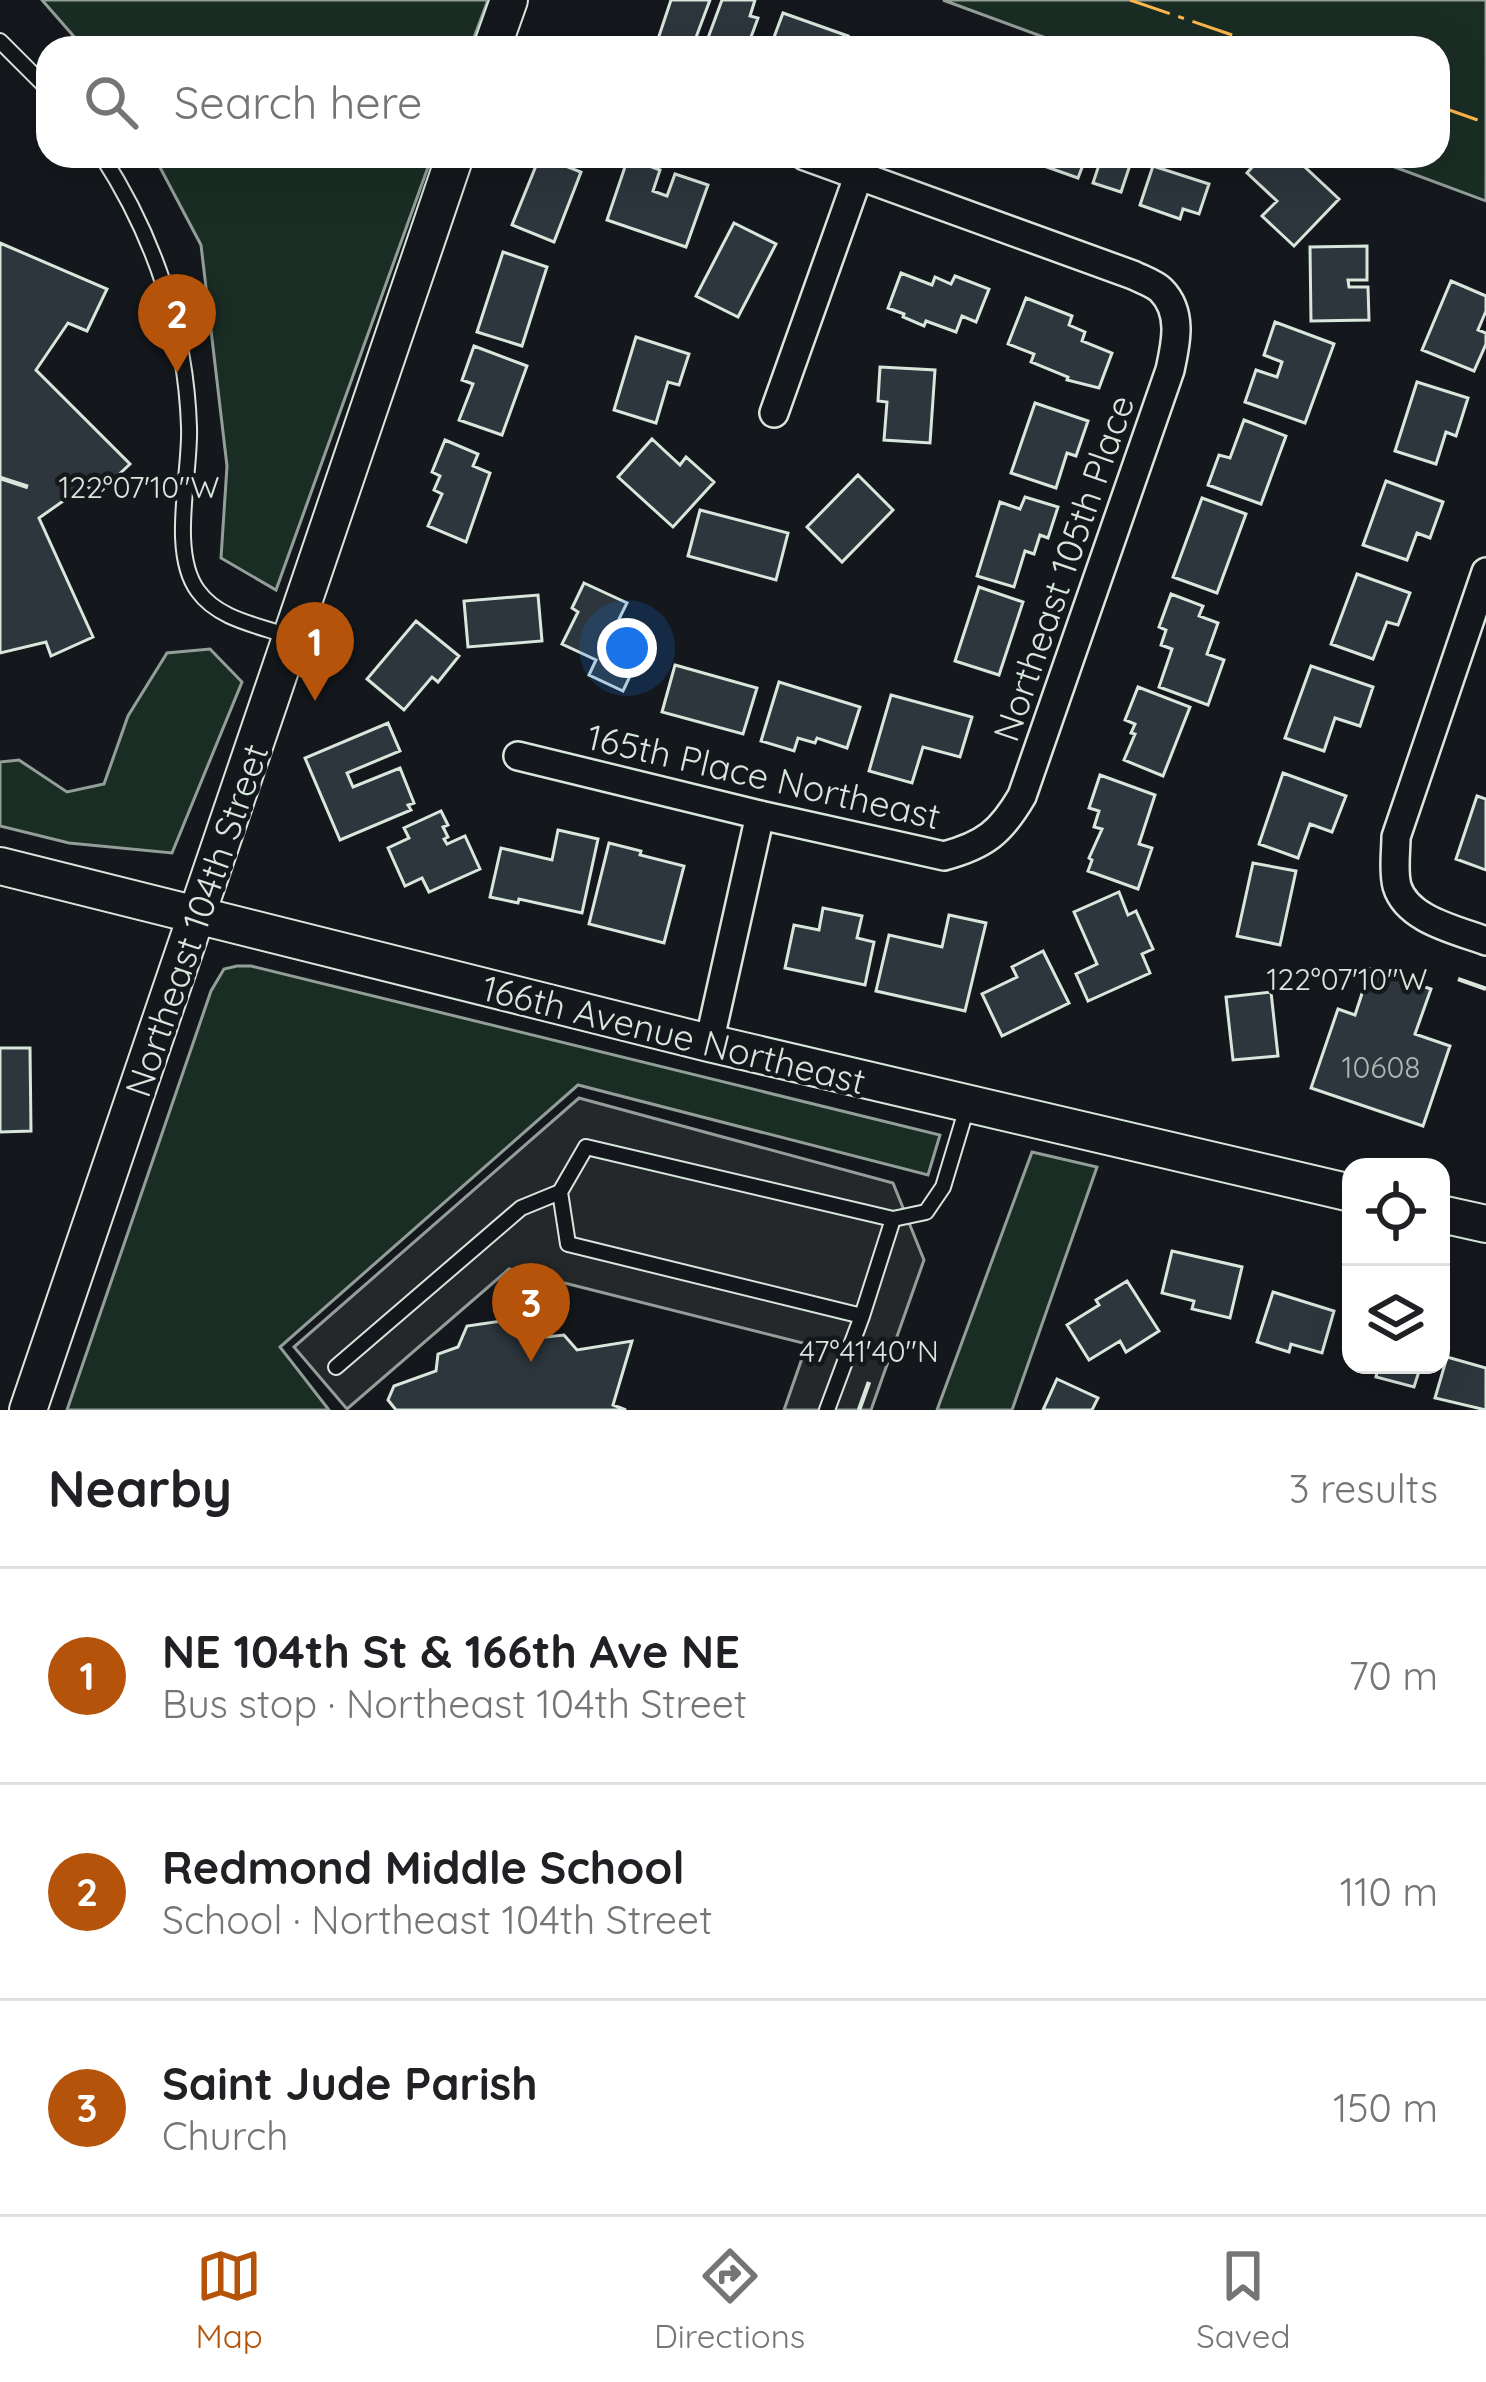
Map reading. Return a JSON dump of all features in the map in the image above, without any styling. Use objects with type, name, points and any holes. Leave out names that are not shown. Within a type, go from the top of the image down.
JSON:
[{"type":"street","points":[[496,36],[509,0]]},
{"type":"street","name":"Northeast 104th Street","points":[[28,1410],[451,168]]},
{"type":"street","points":[[774,413],[859,174],[841,168]]},
{"type":"street","name":"Northeast 105th Place","points":[[859,174],[1133,275],[1160,289],[1174,312],[1178,338],[1170,370],[1022,796],[991,837]]},
{"type":"street","points":[[1486,572],[1396,837],[1397,886],[1408,907],[1486,941]]},
{"type":"street","name":"165th Place Northeast","points":[[518,756],[944,856],[991,837]]},
{"type":"street","points":[[709,1043],[760,815]]},
{"type":"street","name":"166th Avenue Northeast","points":[[0,866],[709,1043],[1342,1191]]},
{"type":"street","points":[[1450,1216],[1486,1224]]},
{"type":"lane","points":[[0,41],[36,76]]},
{"type":"lane","points":[[109,168],[159,266],[180,345],[189,427],[187,568],[196,590],[213,607],[292,638]]},
{"type":"lane","points":[[336,1367],[521,1208],[560,1192],[586,1147],[893,1220],[926,1212],[943,1187],[968,1104]]},
{"type":"lane","points":[[560,1192],[568,1244],[862,1316]]},
{"type":"lane","points":[[827,1410],[893,1220]]},
{"type":"green space","points":[[42,0],[488,0],[474,36],[74,36]]},
{"type":"green space","points":[[943,0],[1486,0],[1486,201],[1397,168],[1450,168],[1450,36],[1040,36]]},
{"type":"green space","points":[[160,168],[428,168],[276,590],[221,558],[227,466],[201,245]]},
{"type":"green space","points":[[210,649],[242,682],[172,853],[69,843],[0,826],[0,762],[19,760],[67,792],[104,784],[128,716],[167,653]]},
{"type":"green space","points":[[237,966],[940,1135],[928,1175],[578,1085],[280,1347],[329,1410],[67,1410],[211,991],[224,969]]},
{"type":"green space","points":[[1032,1152],[1097,1167],[1012,1410],[937,1410]]},
{"type":"shaded area","points":[[579,1098],[893,1183],[924,1260],[871,1410],[784,1410],[807,1344],[509,1269],[347,1409],[294,1347]]},
{"type":"building","points":[[671,0],[710,0],[696,36],[659,36]]},
{"type":"building","points":[[722,0],[755,0],[750,16],[758,18],[751,36],[709,36]]},
{"type":"building","points":[[783,13],[848,36],[774,36]]},
{"type":"building","points":[[535,168],[581,172],[554,242],[512,225]]},
{"type":"building","points":[[625,168],[660,170],[653,191],[667,196],[675,174],[708,185],[686,247],[607,220]]},
{"type":"building","points":[[1050,168],[1082,168],[1078,178]]},
{"type":"building","points":[[1098,168],[1129,168],[1121,192],[1093,183]]},
{"type":"building","points":[[1152,168],[1209,184],[1199,214],[1183,209],[1180,219],[1140,205]]},
{"type":"building","points":[[1251,168],[1306,168],[1339,199],[1294,246],[1262,216],[1277,201],[1247,173]]},
{"type":"building","points":[[734,223],[776,244],[738,317],[696,296]]},
{"type":"building","points":[[0,243],[107,289],[87,331],[68,323],[36,370],[130,464],[97,495],[86,485],[39,518],[93,637],[51,656],[46,642],[0,653]]},
{"type":"building","points":[[1367,246],[1367,280],[1348,280],[1349,287],[1368,287],[1369,320],[1311,321],[1310,247]]},
{"type":"building","points":[[503,252],[547,267],[522,346],[477,332]]},
{"type":"building","points":[[901,273],[932,285],[935,277],[951,284],[955,276],[989,289],[976,322],[962,316],[956,332],[926,321],[924,326],[888,308]]},
{"type":"building","points":[[1451,281],[1486,296],[1478,330],[1486,333],[1486,344],[1474,371],[1422,350]]},
{"type":"building","points":[[1026,298],[1072,316],[1069,325],[1085,332],[1082,341],[1112,353],[1099,388],[1067,380],[1031,362],[1034,354],[1008,344]]},
{"type":"building","points":[[1275,322],[1334,344],[1305,423],[1245,402],[1256,370],[1277,377],[1282,362],[1264,355]]},
{"type":"building","points":[[636,337],[689,354],[679,385],[668,382],[656,423],[614,410]]},
{"type":"building","points":[[474,346],[527,366],[502,435],[459,420],[473,384],[462,380]]},
{"type":"building","points":[[880,367],[935,370],[930,443],[884,440],[887,402],[878,401]]},
{"type":"building","points":[[1417,382],[1468,398],[1456,436],[1446,432],[1436,464],[1395,451]]},
{"type":"building","points":[[1035,403],[1088,421],[1076,456],[1067,453],[1056,488],[1011,473]]},
{"type":"building","points":[[1244,420],[1286,436],[1261,504],[1208,485],[1219,455],[1230,458]]},
{"type":"building","points":[[652,439],[680,465],[686,457],[714,482],[673,527],[618,477]]},
{"type":"building","points":[[445,440],[478,454],[473,466],[490,473],[466,542],[428,526],[442,494],[434,490],[440,476],[432,472]]},
{"type":"building","points":[[858,475],[893,510],[842,562],[807,527]]},
{"type":"building","points":[[1386,481],[1443,502],[1430,538],[1417,533],[1407,560],[1363,545]]},
{"type":"building","points":[[1025,497],[1058,507],[1048,538],[1040,535],[1034,554],[1025,551],[1014,587],[977,576],[1000,502],[1020,509]]},
{"type":"building","points":[[1202,498],[1246,514],[1217,593],[1173,577]]},
{"type":"building","points":[[700,510],[788,533],[776,580],[688,556]]},
{"type":"building","points":[[1357,574],[1410,593],[1398,625],[1387,622],[1373,659],[1331,644]]},
{"type":"building","points":[[584,583],[627,603],[617,623],[648,638],[623,691],[589,675],[596,660],[562,644],[578,612],[572,608]]},
{"type":"building","points":[[979,587],[1023,602],[999,675],[955,661]]},
{"type":"building","points":[[1171,594],[1203,606],[1199,616],[1218,623],[1207,654],[1224,660],[1208,705],[1159,687],[1172,649],[1161,645],[1166,630],[1159,627]]},
{"type":"building","points":[[538,595],[542,641],[468,647],[464,601]]},
{"type":"building","points":[[416,621],[459,656],[438,682],[432,677],[404,710],[367,679]]},
{"type":"building","points":[[675,665],[757,688],[743,734],[662,712]]},
{"type":"building","points":[[1311,666],[1373,687],[1360,726],[1335,718],[1324,751],[1285,738]]},
{"type":"building","points":[[779,682],[860,707],[847,748],[817,738],[815,743],[798,738],[794,751],[761,741]]},
{"type":"building","points":[[1138,687],[1190,707],[1163,776],[1124,760],[1135,734],[1131,733],[1135,724],[1125,720]]},
{"type":"building","points":[[891,695],[972,717],[960,757],[923,747],[912,783],[869,771]]},
{"type":"building","points":[[388,723],[400,751],[347,773],[353,787],[400,768],[414,803],[408,805],[411,810],[340,840],[305,758]]},
{"type":"building","points":[[1283,773],[1346,796],[1332,832],[1310,824],[1298,858],[1259,844]]},
{"type":"building","points":[[1100,775],[1155,795],[1139,844],[1152,848],[1138,889],[1088,871],[1102,829],[1094,827],[1099,811],[1089,808]]},
{"type":"building","points":[[1477,796],[1486,799],[1486,870],[1456,859]]},
{"type":"building","points":[[441,811],[448,825],[443,827],[447,844],[465,836],[480,869],[429,892],[422,878],[405,886],[388,848],[409,838],[404,828]]},
{"type":"building","points":[[558,830],[598,839],[582,913],[490,897],[501,848],[552,860]]},
{"type":"building","points":[[609,843],[684,866],[664,943],[589,924]]},
{"type":"building","points":[[1253,863],[1296,871],[1280,945],[1237,936]]},
{"type":"building","points":[[1119,892],[1128,915],[1136,911],[1153,949],[1142,954],[1150,973],[1088,1001],[1076,974],[1097,964],[1074,912]]},
{"type":"building","points":[[823,908],[862,916],[857,938],[874,942],[865,985],[785,968],[794,925],[819,930]]},
{"type":"building","points":[[949,915],[986,923],[965,1011],[876,991],[889,935],[942,947]]},
{"type":"building","points":[[1043,951],[1069,1003],[1002,1036],[982,994],[1017,977],[1012,967]]},
{"type":"building","points":[[1370,969],[1431,989],[1415,1034],[1450,1046],[1423,1126],[1311,1088],[1338,1009],[1355,1015]]},
{"type":"building","points":[[1271,992],[1278,1056],[1233,1060],[1226,997]]},
{"type":"building","points":[[0,1048],[30,1048],[31,1131],[0,1132]]},
{"type":"building","points":[[1172,1251],[1242,1267],[1230,1318],[1192,1309],[1194,1301],[1162,1293]]},
{"type":"building","points":[[1127,1281],[1159,1331],[1126,1352],[1120,1341],[1089,1360],[1067,1325]]},
{"type":"building","points":[[1273,1292],[1334,1311],[1322,1353],[1291,1344],[1289,1352],[1257,1342]]},
{"type":"building","points":[[530,1317],[546,1337],[564,1335],[577,1350],[632,1341],[613,1405],[626,1410],[396,1410],[388,1400],[394,1386],[436,1371],[438,1354],[458,1347],[467,1326]]},
{"type":"building","points":[[1450,1358],[1486,1368],[1486,1410],[1435,1398],[1442,1374],[1450,1374]]},
{"type":"building","points":[[1377,1374],[1418,1374],[1414,1387]]},
{"type":"building","points":[[1057,1379],[1098,1398],[1092,1410],[1043,1410]]},
{"type":"power","points":[[1130,0],[1235,36]]},
{"type":"power","points":[[1450,110],[1486,123]]},
{"type":"place","name":"Redmond Middle School","points":[[177,373]]},
{"type":"place","name":"NE 104th St & 166th Ave NE","points":[[315,701]]},
{"type":"place","name":"Saint Jude Parish","points":[[531,1362]]}]
